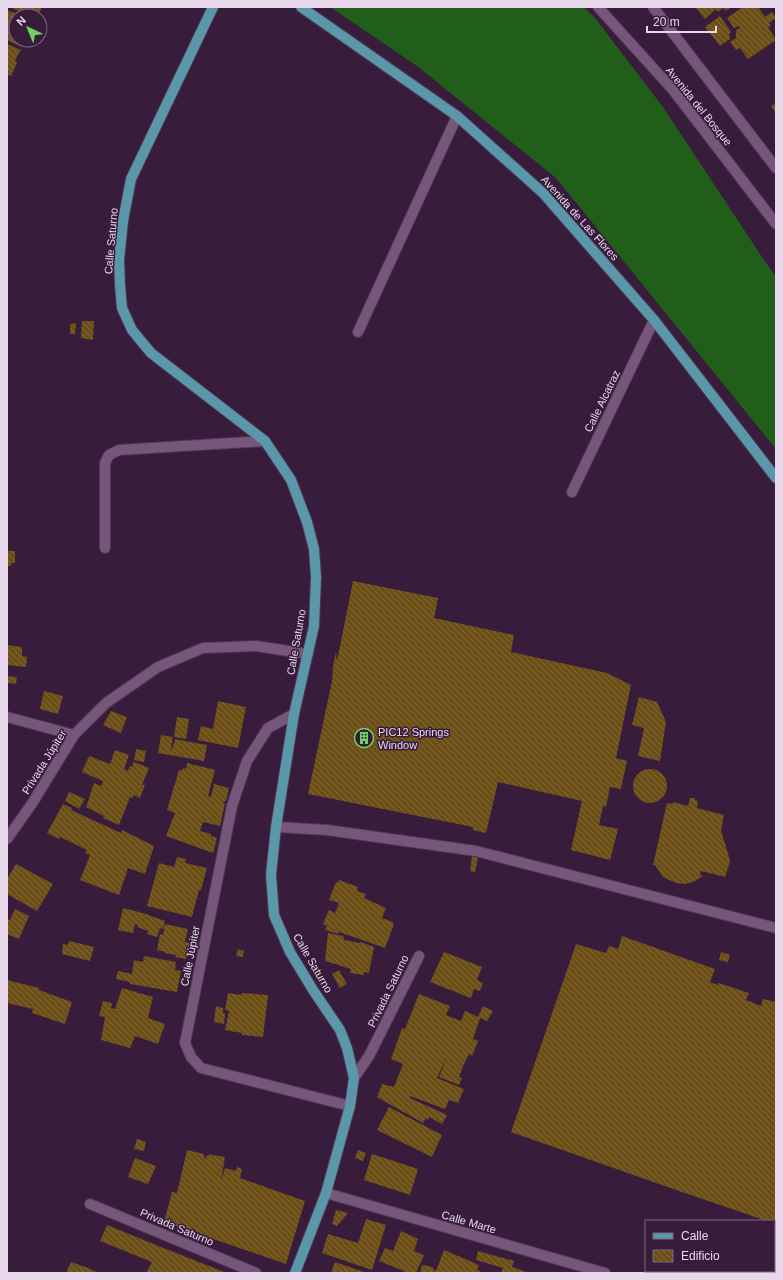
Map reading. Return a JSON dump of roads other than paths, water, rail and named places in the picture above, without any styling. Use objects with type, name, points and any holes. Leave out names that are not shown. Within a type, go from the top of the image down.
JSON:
[{"type":"main road","name":"Calle Saturno","points":[[213,7],[131,179],[123,221],[119,260],[122,308],[132,330],[152,353],[266,441],[291,480],[307,522],[314,549],[316,577],[314,626],[294,714],[276,827],[271,875],[274,915],[290,952],[340,1030],[347,1048],[354,1078],[350,1106],[326,1193],[295,1273]]},
{"type":"main road","name":"Avenida de Las Flores","points":[[301,7],[457,116],[543,192],[654,320],[776,478]]},
{"type":"street","name":"Avenida del Bosque","points":[[598,7],[673,90],[776,224]]},
{"type":"street","name":"Avenida del Bosque","points":[[653,7],[776,168]]},
{"type":"street","points":[[358,332],[457,116]]},
{"type":"street","name":"Calle Alcatraz","points":[[572,492],[654,320]]},
{"type":"street","points":[[105,548],[105,463],[109,455],[119,450],[266,441]]},
{"type":"street","name":"Privada Júpiter","points":[[7,839],[33,802],[74,735],[106,703],[158,667],[203,648],[256,646],[308,654]]},
{"type":"street","name":"Calle Júpiter","points":[[294,714],[268,728],[247,761],[232,806],[185,1043],[190,1057],[201,1068],[350,1106]]},
{"type":"street","points":[[7,717],[74,735]]},
{"type":"street","points":[[276,827],[327,830],[476,851],[776,928]]},
{"type":"street","name":"Privada Saturno","points":[[354,1078],[369,1056],[419,956]]},
{"type":"street","name":"Calle Marte","points":[[326,1193],[605,1273]]},
{"type":"street","name":"Privada Saturno","points":[[90,1204],[256,1273]]},
{"type":"place","name":"PIC12 Springs Window","points":[[364,738]]}]
